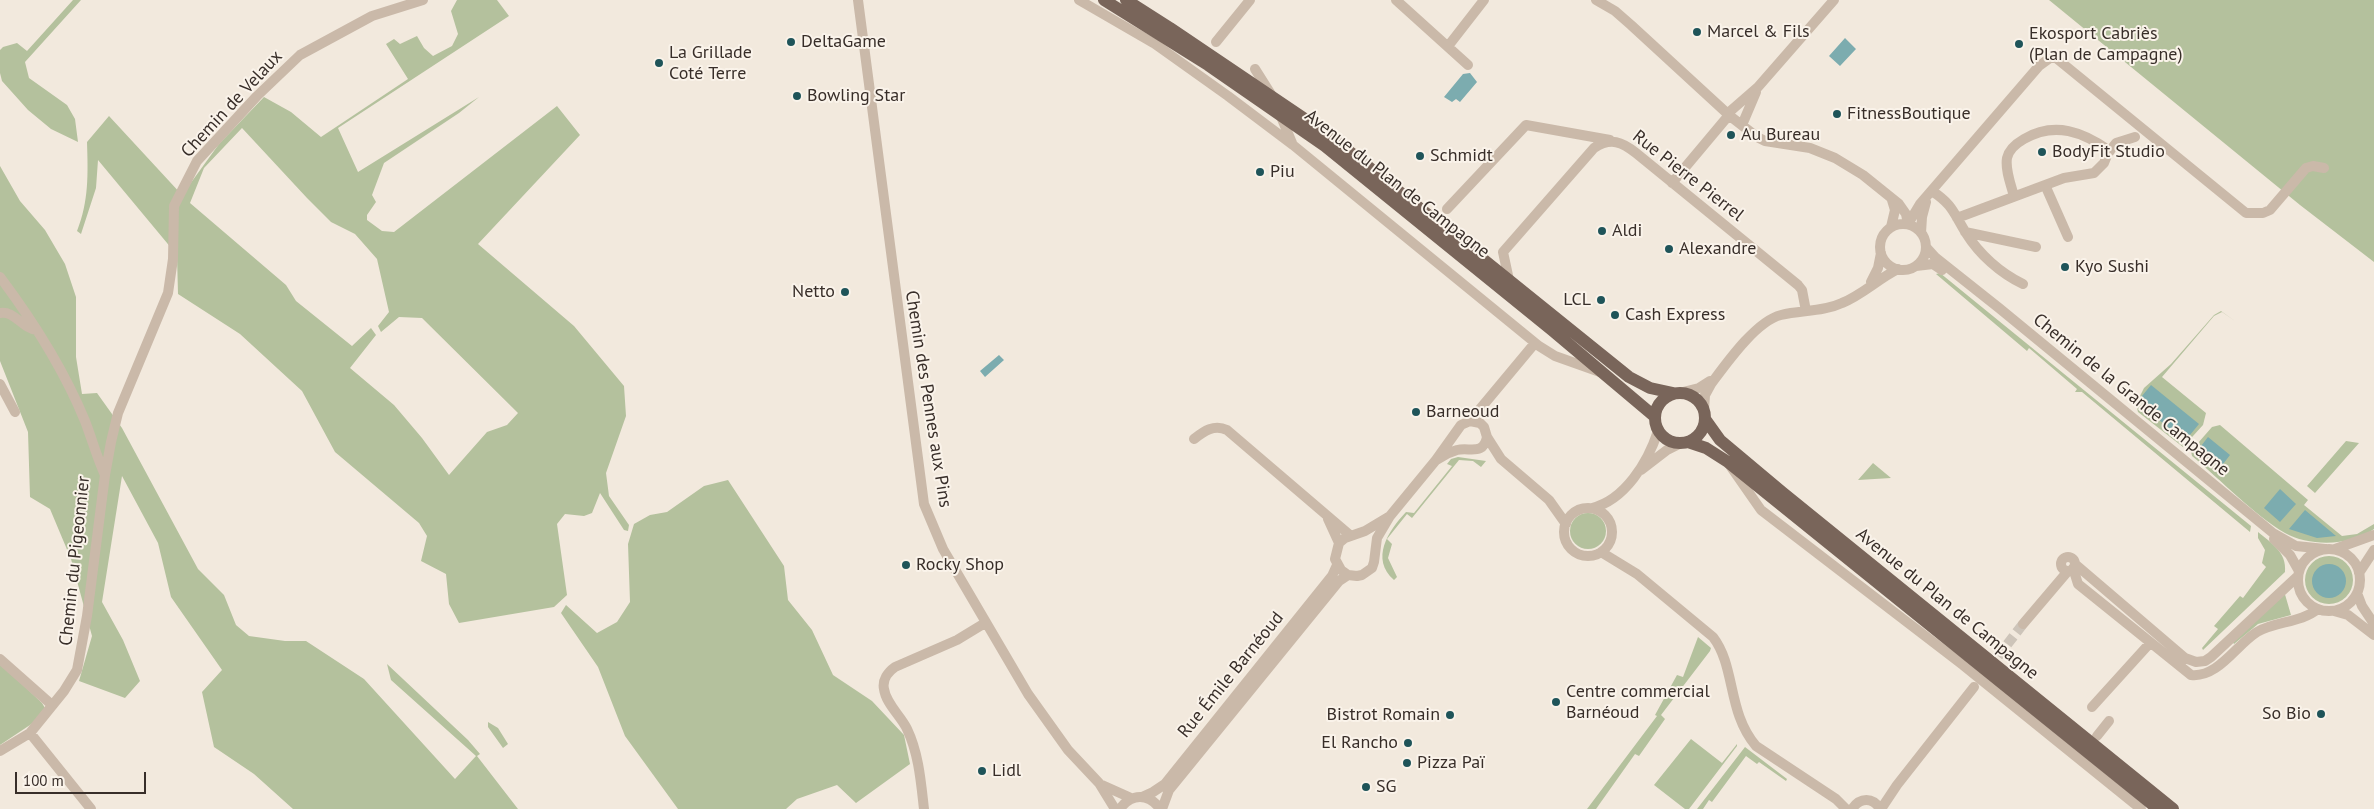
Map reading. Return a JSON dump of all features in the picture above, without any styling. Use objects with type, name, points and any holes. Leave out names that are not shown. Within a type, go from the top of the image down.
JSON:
[{"type":"main road","name":"Avenue du Plan de Campagne","points":[[1104,0],[1208,65],[1324,146],[1606,374],[1654,416]]},
{"type":"main road","name":"Avenue du Plan de Campagne","points":[[1126,0],[1272,96],[1337,142],[1628,377],[1650,388],[1678,393]]},
{"type":"main road","points":[[1678,393],[1694,396],[1705,415],[1702,431],[1684,442],[1668,440],[1658,431],[1654,416],[1658,404],[1678,393]]},
{"type":"main road","name":"Avenue du Plan de Campagne","points":[[1705,415],[1720,440],[2173,809]]},
{"type":"main road","name":"Avenue du Plan de Campagne","points":[[1684,442],[1706,448],[1728,462],[2158,809]]},
{"type":"street","name":"Chemin de Velaux","points":[[105,475],[118,413],[168,292],[173,259],[174,206],[197,161],[257,96],[300,55],[372,16],[423,0]]},
{"type":"street","name":"Chemin des Pennes aux Pins","points":[[858,0],[921,488],[936,535],[985,623],[1046,722],[1073,757],[1099,783],[1115,809]]},
{"type":"street","points":[[1079,0],[1154,44],[1201,75],[1293,145],[1535,342],[1555,356],[1606,374]]},
{"type":"street","points":[[1216,42],[1250,0]]},
{"type":"street","points":[[1396,0],[1449,45],[1468,65]]},
{"type":"street","points":[[1449,45],[1484,0]]},
{"type":"street","points":[[1596,0],[1615,11],[1729,115],[1762,140],[1810,148],[1830,155],[1863,175],[1895,201],[1905,212],[1908,224],[1921,233]]},
{"type":"street","points":[[1672,183],[1729,115],[1758,87],[1834,0]]},
{"type":"street","points":[[1892,227],[1908,224],[1920,204],[2039,66],[2050,58],[2056,58],[2246,214],[2263,213],[2270,210],[2306,168],[2312,166],[2324,168]]},
{"type":"street","points":[[1255,69],[1272,96]]},
{"type":"street","points":[[1742,125],[1758,87]]},
{"type":"street","points":[[1280,114],[1293,145]]},
{"type":"street","points":[[1447,209],[1526,125],[1611,141]]},
{"type":"street","points":[[2014,196],[2007,160],[2012,148],[2028,136],[2046,130],[2063,129],[2100,144],[2110,151]]},
{"type":"street","points":[[1957,218],[2070,176],[2096,172],[2116,144],[2135,138]]},
{"type":"street","name":"Rue Pierre Pierrel","points":[[1509,280],[1502,252],[1596,146],[1611,141],[1624,144],[1798,285],[1802,290],[1806,311]]},
{"type":"street","points":[[2045,185],[2068,237]]},
{"type":"street","points":[[1895,201],[1915,203],[1931,193]]},
{"type":"street","points":[[1931,193],[1950,204],[1966,232],[1993,264],[2023,284]]},
{"type":"street","points":[[1881,253],[1888,263],[1898,269],[1904,270],[1916,266],[1921,261],[1926,247],[1921,233],[1923,209],[1931,193]]},
{"type":"street","points":[[1865,288],[1878,268],[1881,241],[1892,227],[1895,201]]},
{"type":"street","points":[[1966,232],[2036,247]]},
{"type":"street","name":"Chemin de la Grande Campagne","points":[[1926,247],[1936,258],[2273,533],[2296,546],[2330,549]]},
{"type":"street","name":"Chemin de la Grande Campagne","points":[[1916,266],[1935,265],[1973,293],[2271,536],[2290,554],[2298,574]]},
{"type":"street","points":[[1678,393],[1702,386],[1720,371],[1768,321],[1778,316],[1833,307],[1898,269]]},
{"type":"street","name":"Chemin du Pigeonnier","points":[[0,277],[37,330],[85,421],[105,475],[81,655],[77,670],[71,682],[30,732],[0,752]]},
{"type":"street","points":[[0,314],[10,314],[29,330],[37,330]]},
{"type":"street","points":[[1470,421],[1535,342]]},
{"type":"street","points":[[1705,415],[1705,395],[1720,371]]},
{"type":"street","points":[[0,384],[15,412]]},
{"type":"street","points":[[1464,450],[1456,438],[1458,429],[1465,422],[1480,423],[1484,427],[1487,437],[1501,460]]},
{"type":"street","points":[[1194,439],[1212,428],[1220,427],[1227,430],[1327,516],[1354,535],[1368,540],[1375,550]]},
{"type":"street","name":"Rue Émile Barnéoud","points":[[1161,809],[1169,790],[1339,581],[1348,575],[1357,576],[1367,572],[1374,562],[1377,538],[1390,516],[1436,460],[1458,429]]},
{"type":"street","points":[[1549,500],[1578,510],[1602,506],[1618,495],[1636,474],[1653,446],[1658,431]]},
{"type":"street","points":[[1477,450],[1484,445],[1487,437]]},
{"type":"street","points":[[1636,474],[1667,450],[1684,442]]},
{"type":"street","name":"Rue Émile Barnéoud","points":[[1436,460],[1447,454],[1464,450],[1477,450]]},
{"type":"street","points":[[1477,450],[1501,460],[1549,500],[1566,524],[1566,539],[1576,552],[1588,556],[1601,552],[1610,543],[1612,536],[1610,521],[1618,495]]},
{"type":"street","points":[[1728,462],[1761,510],[1963,665],[2140,809]]},
{"type":"street","points":[[1591,508],[1605,515],[1610,521]]},
{"type":"street","points":[[1566,524],[1578,510]]},
{"type":"street","points":[[1327,516],[1339,543]]},
{"type":"street","name":"Rue Émile Barnéoud","points":[[1120,809],[1165,784],[1332,576],[1337,565],[1335,553],[1339,543],[1390,516]]},
{"type":"street","points":[[2068,570],[2185,658],[2196,662],[2205,661],[2298,574],[2309,556],[2374,535]]},
{"type":"street","points":[[1610,543],[1628,567]]},
{"type":"street","points":[[2330,549],[2350,558],[2359,573],[2360,583],[2357,593],[2351,602],[2343,608],[2333,611]]},
{"type":"street","points":[[2359,573],[2374,550]]},
{"type":"street","points":[[1601,552],[1628,567],[1713,637],[1718,643],[1743,729],[1756,746],[1836,799],[1846,809]]},
{"type":"street","points":[[1337,565],[1348,575]]},
{"type":"street","points":[[2068,570],[2078,584],[2185,672],[2198,676],[2216,667],[2257,632],[2266,627],[2310,615],[2318,609]]},
{"type":"street","points":[[2068,570],[2078,584]]},
{"type":"street","points":[[2023,624],[2068,570]]},
{"type":"street","points":[[2298,574],[2300,592],[2304,599],[2318,609],[2348,615],[2374,635]]},
{"type":"street","points":[[2357,593],[2362,606],[2374,624]]},
{"type":"street","points":[[924,809],[921,779],[912,739],[886,696],[883,684],[888,673],[895,666],[957,640],[985,623]]},
{"type":"street","points":[[2092,707],[2150,643]]},
{"type":"street","points":[[0,659],[52,705]]},
{"type":"street","points":[[1870,800],[1881,809],[1897,785],[1974,687]]},
{"type":"street","points":[[2097,736],[2109,721]]},
{"type":"street","points":[[30,732],[91,809]]},
{"type":"street","name":"Chemin des Pennes aux Pins","points":[[1099,783],[1137,798],[1154,801],[1161,809]]},
{"type":"street","points":[[1836,799],[1854,806],[1883,797],[1897,785]]},
{"type":"green space","points":[[73,0],[81,0],[25,62],[29,78],[67,105],[75,119],[78,142],[51,129],[28,110],[2,81],[0,73],[0,50],[3,47],[17,43],[27,51]]},
{"type":"green space","points":[[457,0],[497,0],[509,16],[338,128],[358,172],[479,97],[459,113],[384,163],[372,195],[376,202],[367,215],[367,220],[382,231],[394,232],[557,106],[580,135],[478,244],[574,326],[624,386],[626,416],[606,473],[609,496],[629,525],[628,531],[624,530],[600,493],[592,513],[584,516],[565,514],[557,524],[567,595],[554,607],[459,623],[449,604],[446,574],[421,561],[427,536],[419,523],[335,452],[302,391],[240,334],[178,294],[177,255],[98,160],[96,188],[81,234],[77,231],[86,198],[87,142],[109,116],[182,195],[219,144],[264,97],[291,112],[321,137],[408,79],[386,44],[394,39],[400,44],[417,36],[424,48],[433,56],[452,46],[458,34],[451,11]],"holes":[[[242,128],[331,222],[355,234],[377,259],[389,312],[378,326],[381,332],[399,317],[422,318],[518,413],[507,425],[487,432],[449,475],[422,438],[394,405],[350,368],[376,335],[371,328],[352,346],[296,301],[286,285],[190,203],[204,168]]]},
{"type":"green space","points":[[2049,0],[2374,0],[2374,262],[2300,205]]},
{"type":"green space","points":[[0,166],[20,201],[45,230],[65,264],[76,297],[76,357],[82,394],[97,393],[122,428],[198,569],[224,595],[236,625],[249,636],[285,641],[306,641],[364,679],[455,779],[476,756],[391,680],[387,664],[468,740],[480,754],[477,756],[518,809],[293,809],[254,774],[214,747],[202,692],[222,670],[171,597],[158,543],[122,476],[102,602],[123,640],[140,681],[125,698],[79,681],[92,636],[71,559],[50,509],[30,497],[28,432],[0,361]]},
{"type":"green space","points":[[1940,273],[2251,526],[2250,532],[2082,392],[2075,392],[2077,389],[2029,348],[2027,351],[1936,274]]},
{"type":"green space","points":[[2221,311],[2235,321],[2222,312],[2214,316],[2162,377],[2206,413],[2203,425],[2183,447],[2138,412],[2136,404],[2144,388],[2171,364],[2214,315]]},
{"type":"green space","points":[[2220,425],[2308,500],[2304,505],[2342,536],[2357,534],[2374,524],[2374,529],[2354,539],[2330,543],[2295,538],[2273,526],[2192,456],[2191,451],[2212,427]]},
{"type":"green space","points":[[2346,441],[2359,443],[2315,493],[2307,486]]},
{"type":"green space","points":[[1458,457],[1486,461],[1481,467],[1473,461],[1459,460],[1412,518],[1407,514],[1387,539],[1392,544],[1388,558],[1397,577],[1394,580],[1387,572],[1383,563],[1384,545],[1388,536],[1406,512],[1414,513],[1452,466],[1447,464],[1451,459]]},
{"type":"green space","points":[[1873,463],[1891,478],[1858,480]]},
{"type":"green space","points":[[728,480],[784,566],[788,600],[812,630],[833,675],[872,701],[904,735],[910,764],[856,803],[837,785],[797,799],[786,809],[678,809],[625,736],[598,667],[561,613],[566,605],[597,633],[617,622],[630,602],[628,544],[634,524],[650,515],[667,512],[704,486]]},
{"type":"green space","points":[[1588,513],[1600,519],[1606,531],[1600,543],[1588,549],[1576,543],[1570,531],[1576,519]]},
{"type":"green space","points":[[2258,532],[2281,553],[2285,572],[2203,650],[2202,648],[2218,629],[2214,626],[2240,596],[2243,598],[2266,567],[2262,563],[2265,550],[2258,538]]},
{"type":"green space","points":[[2324,556],[2334,556],[2343,560],[2349,566],[2353,580],[2349,594],[2343,600],[2334,604],[2324,604],[2315,600],[2309,594],[2305,585],[2305,575],[2309,566],[2315,560]]},
{"type":"green space","points":[[2284,591],[2291,615],[2258,624],[2234,644],[2232,641]]},
{"type":"green space","points":[[1698,637],[1711,648],[1710,651],[1661,715],[1665,719],[1639,756],[1635,754],[1596,809],[1587,809],[1657,716],[1655,715],[1677,675],[1683,677]]},
{"type":"green space","points":[[0,663],[45,708],[36,721],[0,745]]},
{"type":"green space","points":[[488,722],[498,728],[508,744],[503,748],[488,727]]},
{"type":"green space","points":[[1691,739],[1722,763],[1737,744],[1737,746],[1689,809],[1685,809],[1654,785]]},
{"type":"green space","points":[[1745,747],[1787,779],[1786,781],[1759,762],[1757,764],[1746,756],[1712,802],[1709,800],[1703,809],[1697,809]]},
{"type":"water","points":[[1845,38],[1856,49],[1840,66],[1829,56]]},
{"type":"water","points":[[1470,73],[1477,82],[1460,102],[1456,99],[1452,102],[1444,97],[1463,74]]},
{"type":"water","points":[[999,355],[1004,360],[985,377],[980,371]]},
{"type":"water","points":[[2151,385],[2199,424],[2185,441],[2143,407],[2142,396]]},
{"type":"water","points":[[2208,437],[2230,455],[2220,468],[2198,450]]},
{"type":"water","points":[[2280,489],[2296,504],[2280,522],[2264,508]]},
{"type":"water","points":[[2305,510],[2336,536],[2317,538],[2289,529]]},
{"type":"water","points":[[2329,564],[2336,565],[2341,569],[2345,574],[2345,588],[2341,593],[2336,597],[2329,598],[2322,597],[2317,593],[2313,588],[2312,581],[2313,574],[2317,569],[2322,565]]},
{"type":"tunnel","points":[[1989,668],[2023,624]]},
{"type":"place","name":"Marcel & Fils","points":[[1697,32]]},
{"type":"place","name":"DeltaGame","points":[[791,42]]},
{"type":"place","name":"Ekosport Cabriès (Plan de Campagne)","points":[[2019,44]]},
{"type":"place","name":"La Grillade Coté Terre","points":[[659,63]]},
{"type":"place","name":"Bowling Star","points":[[797,96]]},
{"type":"place","name":"FitnessBoutique","points":[[1837,114]]},
{"type":"place","name":"Au Bureau","points":[[1731,135]]},
{"type":"place","name":"BodyFit Studio","points":[[2042,152]]},
{"type":"place","name":"Schmidt","points":[[1420,156]]},
{"type":"place","name":"Piu","points":[[1260,172]]},
{"type":"place","name":"Aldi","points":[[1602,231]]},
{"type":"place","name":"Alexandre","points":[[1669,249]]},
{"type":"place","name":"Kyo Sushi","points":[[2065,267]]},
{"type":"place","name":"Netto","points":[[845,292]]},
{"type":"place","name":"LCL","points":[[1601,300]]},
{"type":"place","name":"Cash Express","points":[[1615,315]]},
{"type":"place","name":"Barneoud","points":[[1416,412]]},
{"type":"place","name":"Rocky Shop","points":[[906,565]]},
{"type":"place","name":"Centre commercial Barnéoud","points":[[1556,702]]},
{"type":"place","name":"So Bio","points":[[2321,714]]},
{"type":"place","name":"Bistrot Romain","points":[[1450,715]]},
{"type":"place","name":"El Rancho","points":[[1408,743]]},
{"type":"place","name":"Pizza Paï","points":[[1407,763]]},
{"type":"place","name":"Lidl","points":[[982,771]]},
{"type":"place","name":"SG","points":[[1366,787]]}]
